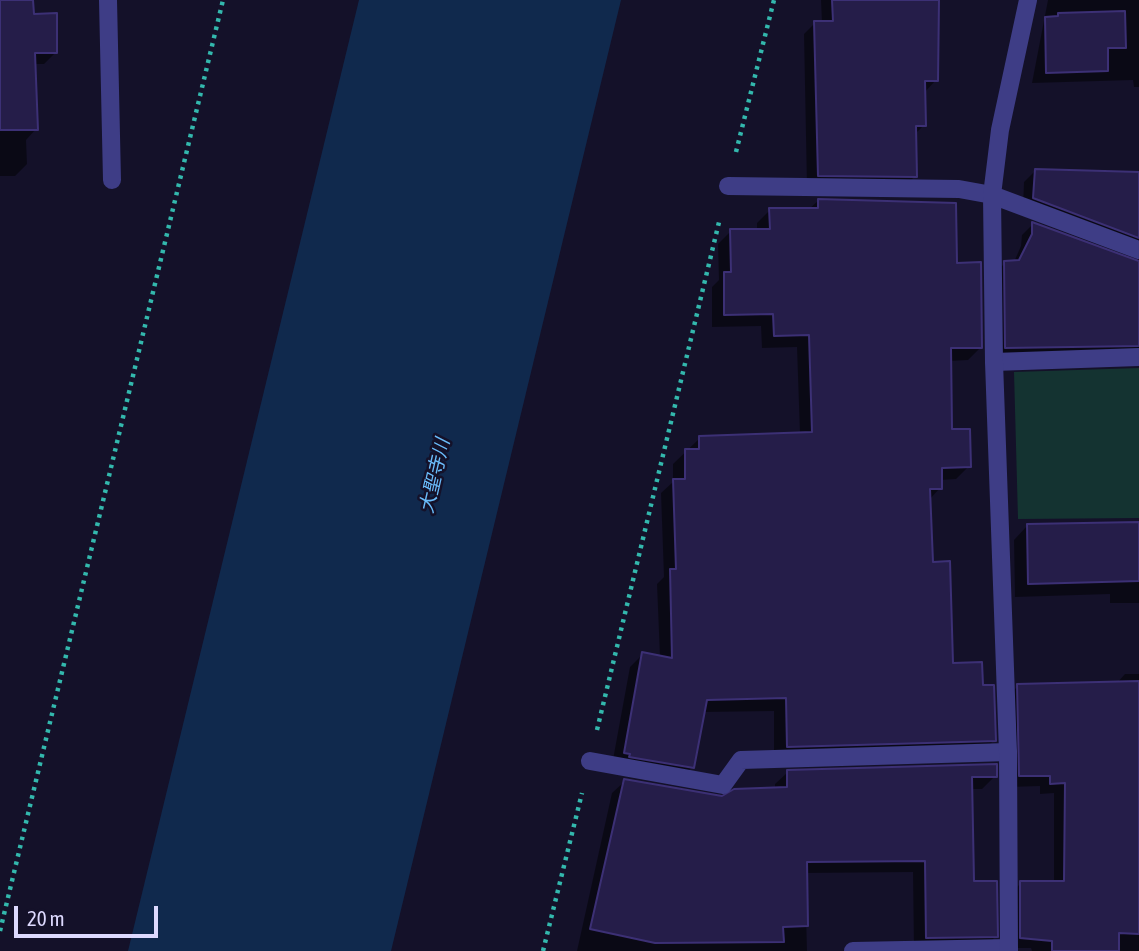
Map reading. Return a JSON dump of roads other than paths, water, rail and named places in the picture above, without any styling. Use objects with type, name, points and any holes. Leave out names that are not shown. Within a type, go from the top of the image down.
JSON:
[{"type":"street","points":[[108,0],[112,180]]},
{"type":"street","points":[[853,951],[1009,950],[1008,752],[994,362],[992,195],[1000,130],[1028,0]]},
{"type":"street","points":[[728,186],[959,189],[992,195],[1139,250]]},
{"type":"street","points":[[994,362],[1139,357]]},
{"type":"street","points":[[590,761],[723,785],[741,760],[1008,752]]},
{"type":"water","name":"大聖寺川","points":[[359,0],[621,0],[391,951],[128,951]]}]
